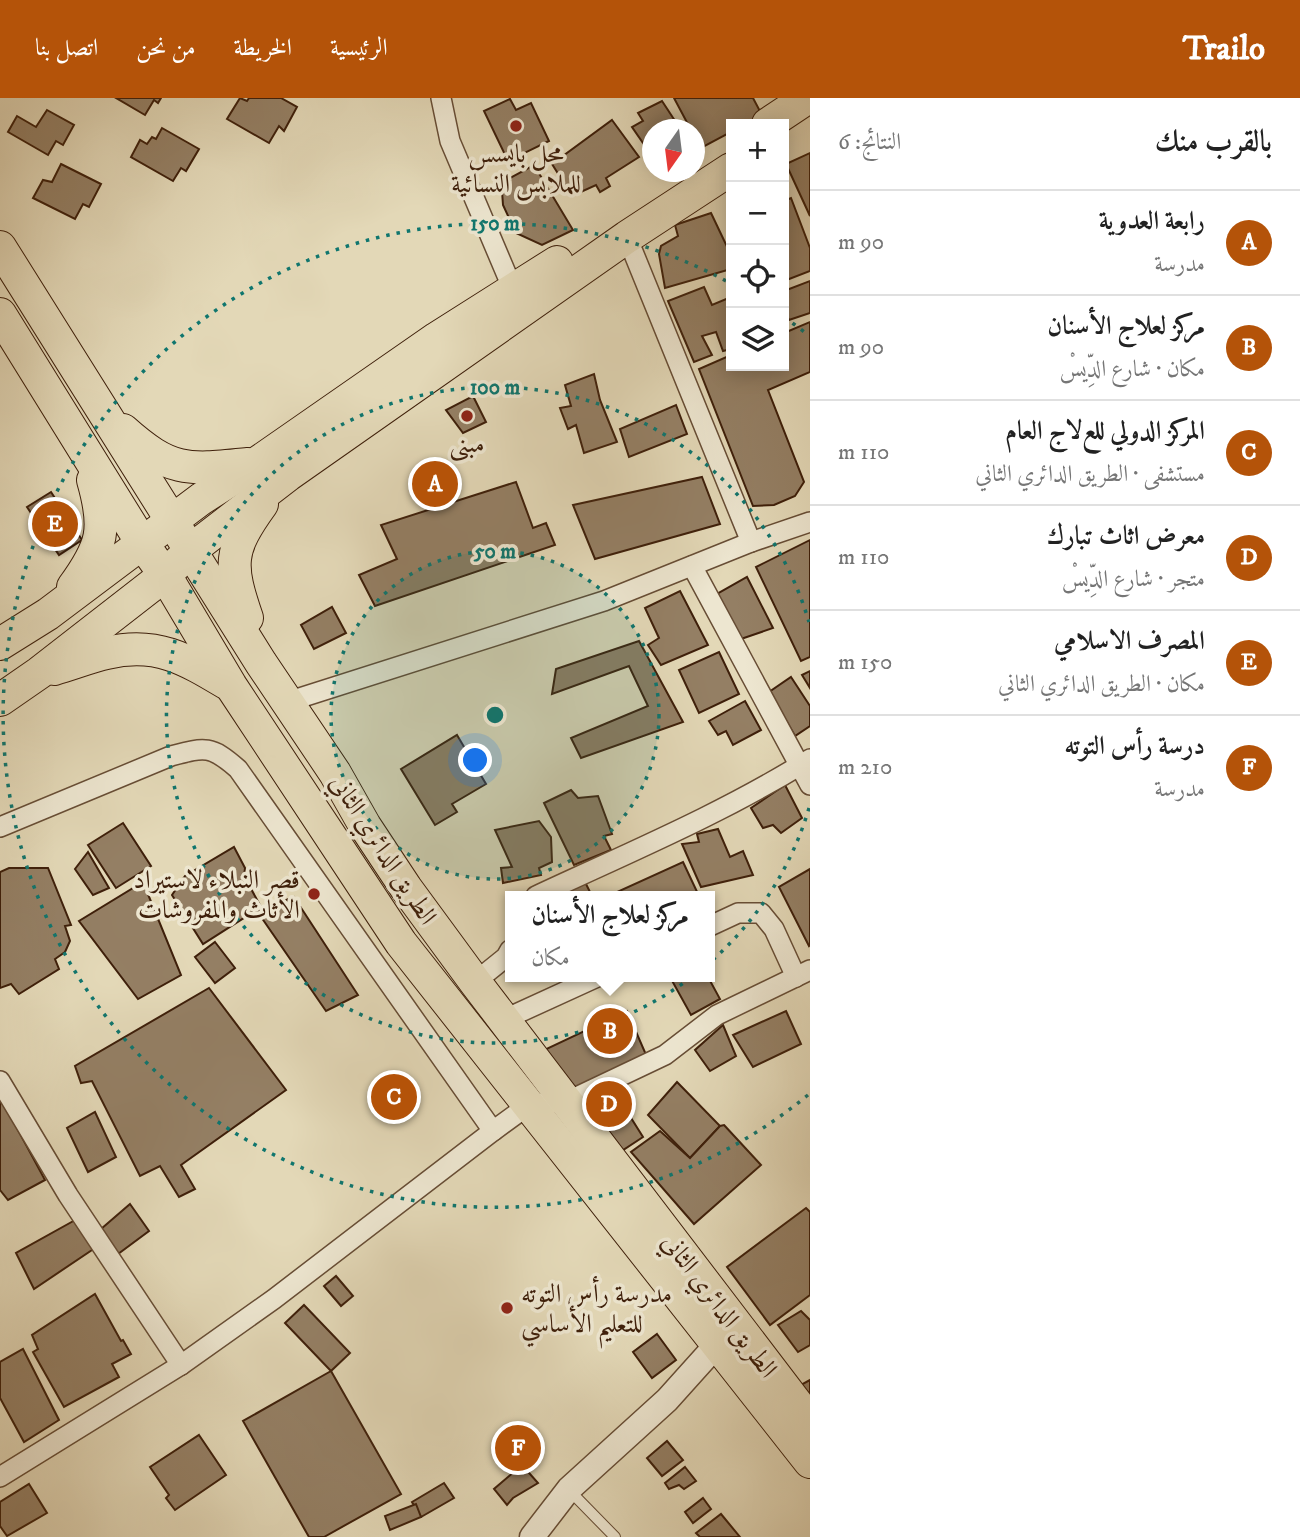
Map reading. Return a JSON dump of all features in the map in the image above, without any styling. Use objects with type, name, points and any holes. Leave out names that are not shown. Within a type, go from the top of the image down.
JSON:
[{"type":"main road","points":[[776,119],[807,98]]},
{"type":"main road","points":[[789,132],[810,119]]},
{"type":"main road","points":[[0,700],[39,673],[165,575],[191,550],[517,301],[726,153]]},
{"type":"main road","points":[[0,644],[48,614],[172,520],[427,345],[517,301],[627,237],[726,172]]},
{"type":"main road","name":"الطريق الدائري الثاني","points":[[0,247],[261,663],[335,773],[365,827],[475,982],[566,1102],[726,1334],[810,1462]]},
{"type":"main road","name":"الطريق الدائري الثاني","points":[[0,314],[142,544],[165,575],[231,686],[401,943],[530,1104],[726,1334],[810,1421]]},
{"type":"main road","points":[[103,410],[126,432],[167,462],[184,468],[202,469],[257,463]]},
{"type":"main road","points":[[48,614],[88,566],[101,537],[102,514],[91,472],[68,425]]},
{"type":"main road","points":[[261,663],[235,584],[236,555],[243,532],[261,505],[288,475]]},
{"type":"main road","points":[[39,673],[108,653],[155,649],[192,662],[231,686]]},
{"type":"street","points":[[441,98],[450,141],[517,301]]},
{"type":"street","points":[[627,237],[751,542]]},
{"type":"street","points":[[287,702],[604,601],[751,542],[810,522]]},
{"type":"street","points":[[692,566],[805,762],[810,785]]},
{"type":"street","points":[[0,827],[172,756],[201,748],[221,754],[238,769],[493,1131]]},
{"type":"street","points":[[547,891],[656,840],[805,762]]},
{"type":"street","points":[[0,1477],[181,1365],[274,1299],[530,1104],[566,1102],[665,1055],[717,1015],[803,973],[761,913],[738,913],[715,924]]},
{"type":"street","points":[[475,982],[505,958]]},
{"type":"street","points":[[503,1020],[586,982]]},
{"type":"street","points":[[0,1081],[68,1195],[181,1365]]},
{"type":"street","points":[[532,1537],[569,1489],[667,1400],[726,1334]]},
{"type":"lane","points":[[569,1489],[615,1537]]},
{"type":"building","points":[[116,98],[161,98],[158,103],[154,100],[145,115]]},
{"type":"building","points":[[240,98],[247,101],[249,98],[281,98],[297,107],[284,131],[279,126],[269,143],[227,119]]},
{"type":"building","points":[[674,98],[753,98],[762,115],[754,119],[726,119],[726,135],[705,146],[705,119],[685,119]]},
{"type":"building","name":"محل بايسس للملابس النسائية","points":[[510,99],[516,110],[531,103],[549,141],[508,161],[484,111]]},
{"type":"building","points":[[662,101],[674,119],[642,119],[638,113]]},
{"type":"building","points":[[47,110],[74,125],[63,145],[56,141],[48,155],[8,132],[17,116],[36,127]]},
{"type":"building","points":[[612,120],[639,157],[606,178],[610,186],[600,192],[596,185],[572,196],[552,164]]},
{"type":"building","points":[[642,122],[642,142],[632,127]]},
{"type":"building","points":[[162,128],[199,149],[186,171],[181,168],[173,181],[131,157],[140,140],[147,144],[152,137],[156,139]]},
{"type":"building","points":[[810,153],[810,216],[789,170],[789,163]]},
{"type":"building","points":[[61,164],[101,184],[89,207],[83,204],[75,219],[33,198],[43,180],[52,182]]},
{"type":"building","points":[[534,165],[573,230],[542,245],[516,233],[503,205],[502,191],[497,185]]},
{"type":"building","points":[[791,198],[810,248],[810,271],[789,279],[789,245]]},
{"type":"building","points":[[711,213],[726,244],[726,270],[665,288],[659,254],[661,246],[678,236],[675,225]]},
{"type":"building","points":[[810,281],[810,313],[789,320],[789,289]]},
{"type":"building","points":[[704,287],[712,305],[726,299],[726,350],[723,351],[716,332],[702,336],[712,355],[694,362],[668,301]]},
{"type":"building","points":[[810,322],[810,372],[768,390],[804,482],[795,496],[774,505],[753,506],[699,369],[726,357],[726,371],[789,371],[789,331]]},
{"type":"building","points":[[594,374],[600,400],[617,442],[584,453],[576,425],[568,429],[560,408],[571,406],[565,385]]},
{"type":"building","name":"مبنى","points":[[473,396],[486,422],[463,433],[446,410]]},
{"type":"building","points":[[676,405],[687,434],[629,457],[620,429]]},
{"type":"building","points":[[702,477],[720,524],[595,559],[573,505]]},
{"type":"building","points":[[516,482],[533,528],[546,523],[555,545],[375,606],[359,575],[397,559],[381,525]]},
{"type":"building","points":[[51,492],[82,540],[59,555],[27,507]]},
{"type":"building","points":[[810,540],[810,657],[801,661],[756,567]]},
{"type":"building","points":[[747,577],[773,628],[741,639],[717,594]]},
{"type":"building","points":[[680,591],[708,645],[661,665],[648,645],[659,638],[645,608]]},
{"type":"building","points":[[332,607],[346,633],[314,649],[301,625]]},
{"type":"building","points":[[639,641],[683,722],[581,758],[571,738],[648,706],[629,666],[552,694],[556,669]]},
{"type":"building","points":[[719,652],[739,694],[699,713],[679,670]]},
{"type":"building","points":[[810,671],[810,688],[802,675]]},
{"type":"building","points":[[791,677],[810,706],[810,726],[795,736],[769,692]]},
{"type":"building","points":[[745,701],[761,730],[733,745],[726,731],[718,735],[709,721]]},
{"type":"building","points":[[457,735],[486,784],[452,804],[457,812],[435,825],[401,769]]},
{"type":"building","points":[[785,785],[802,818],[781,833],[773,825],[763,828],[751,808]]},
{"type":"building","points":[[571,790],[578,798],[598,796],[612,834],[604,836],[611,850],[574,865],[544,803]]},
{"type":"building","points":[[539,821],[551,837],[552,862],[539,868],[541,875],[503,883],[501,868],[512,867],[495,830]]},
{"type":"building","points":[[123,823],[151,866],[116,888],[88,845]]},
{"type":"building","points":[[718,829],[730,857],[743,851],[753,875],[701,887],[682,844],[699,842],[697,834]]},
{"type":"building","points":[[234,847],[245,868],[244,876],[261,907],[203,944],[172,895],[185,876]]},
{"type":"building","points":[[88,852],[109,888],[93,895],[75,869]]},
{"type":"building","points":[[683,862],[697,891],[619,891]]},
{"type":"building","points":[[9,868],[48,868],[71,925],[65,926],[70,941],[65,952],[55,959],[59,969],[19,994],[11,984],[0,988],[0,872]]},
{"type":"building","points":[[810,869],[810,945],[809,946],[779,887]]},
{"type":"building","points":[[143,882],[181,975],[138,999],[79,921]]},
{"type":"building","points":[[585,882],[590,891],[567,891]]},
{"type":"building","points":[[294,897],[358,995],[326,1011],[257,911]]},
{"type":"building","points":[[215,942],[235,968],[215,983],[195,957]]},
{"type":"building","points":[[673,982],[711,982],[720,999],[691,1015]]},
{"type":"building","points":[[209,988],[286,1090],[181,1165],[195,1189],[179,1197],[160,1166],[140,1176],[92,1081],[81,1083],[75,1066]]},
{"type":"building","points":[[627,1011],[647,1057],[572,1089],[542,1051]]},
{"type":"building","points":[[786,1011],[801,1044],[753,1067],[733,1035]]},
{"type":"building","points":[[723,1025],[736,1056],[710,1071],[695,1050]]},
{"type":"building","points":[[677,1082],[720,1126],[690,1158],[648,1115]]},
{"type":"building","points":[[609,1083],[643,1137],[617,1154],[582,1100]]},
{"type":"building","points":[[3,1102],[45,1180],[8,1200],[0,1190],[0,1103]]},
{"type":"building","points":[[95,1112],[116,1157],[88,1172],[67,1128]]},
{"type":"building","points":[[724,1125],[761,1165],[694,1224],[631,1152],[660,1131],[690,1158]]},
{"type":"building","points":[[130,1204],[149,1231],[114,1257],[101,1229]]},
{"type":"building","points":[[806,1208],[810,1212],[810,1295],[770,1325],[727,1267]]},
{"type":"building","points":[[77,1219],[95,1248],[34,1289],[16,1253]]},
{"type":"building","points":[[336,1276],[353,1296],[341,1306],[324,1286]]},
{"type":"building","points":[[95,1294],[131,1354],[112,1364],[119,1377],[64,1407],[33,1352],[38,1349],[32,1335]]},
{"type":"building","points":[[304,1305],[350,1353],[331,1371],[285,1323]]},
{"type":"building","points":[[801,1311],[810,1320],[810,1345],[798,1352],[778,1325]]},
{"type":"building","points":[[657,1334],[676,1360],[652,1378],[633,1352]]},
{"type":"building","points":[[23,1349],[59,1420],[24,1442],[0,1398],[0,1362]]},
{"type":"building","points":[[331,1371],[401,1494],[324,1537],[309,1537],[243,1421]]},
{"type":"building","points":[[810,1380],[810,1402],[801,1385]]},
{"type":"building","points":[[199,1435],[226,1475],[175,1510],[166,1498],[169,1495],[150,1467]]},
{"type":"building","points":[[667,1441],[683,1460],[662,1476],[647,1458]]},
{"type":"building","points":[[522,1465],[538,1483],[513,1498],[507,1505],[494,1489]]},
{"type":"building","points":[[685,1467],[696,1481],[684,1489],[679,1485],[669,1489],[665,1483]]},
{"type":"building","points":[[444,1483],[454,1498],[421,1517],[412,1502]]},
{"type":"building","points":[[29,1484],[47,1513],[7,1536],[0,1526],[0,1502]]},
{"type":"building","points":[[703,1498],[711,1509],[693,1523],[685,1512]]},
{"type":"building","points":[[416,1504],[421,1517],[390,1530],[385,1516]]},
{"type":"building","points":[[721,1514],[740,1537],[700,1537],[696,1533]]},
{"type":"place","name":"محل بايسس للملابس النسائية","points":[[516,126]]},
{"type":"place","name":"مبنى","points":[[467,416]]},
{"type":"place","name":"رابعة العدوية","points":[[435,484]]},
{"type":"place","name":"المصرف الاسلامي","points":[[55,524]]},
{"type":"place","name":"قصر النبلاء ﻻستيراد اﻷثاث والمفروشات","points":[[314,894]]},
{"type":"place","name":"مركز لعلاج الأسنان","points":[[610,1031]]},
{"type":"place","name":"المركز الدولي للعﻻج العام","points":[[394,1097]]},
{"type":"place","name":"معرض اثاث تبارك","points":[[609,1104]]},
{"type":"place","name":"مدرسة رأس التوته للتعليم الأساسي","points":[[507,1308]]},
{"type":"place","name":"درسة رأس التوته","points":[[518,1448]]}]
